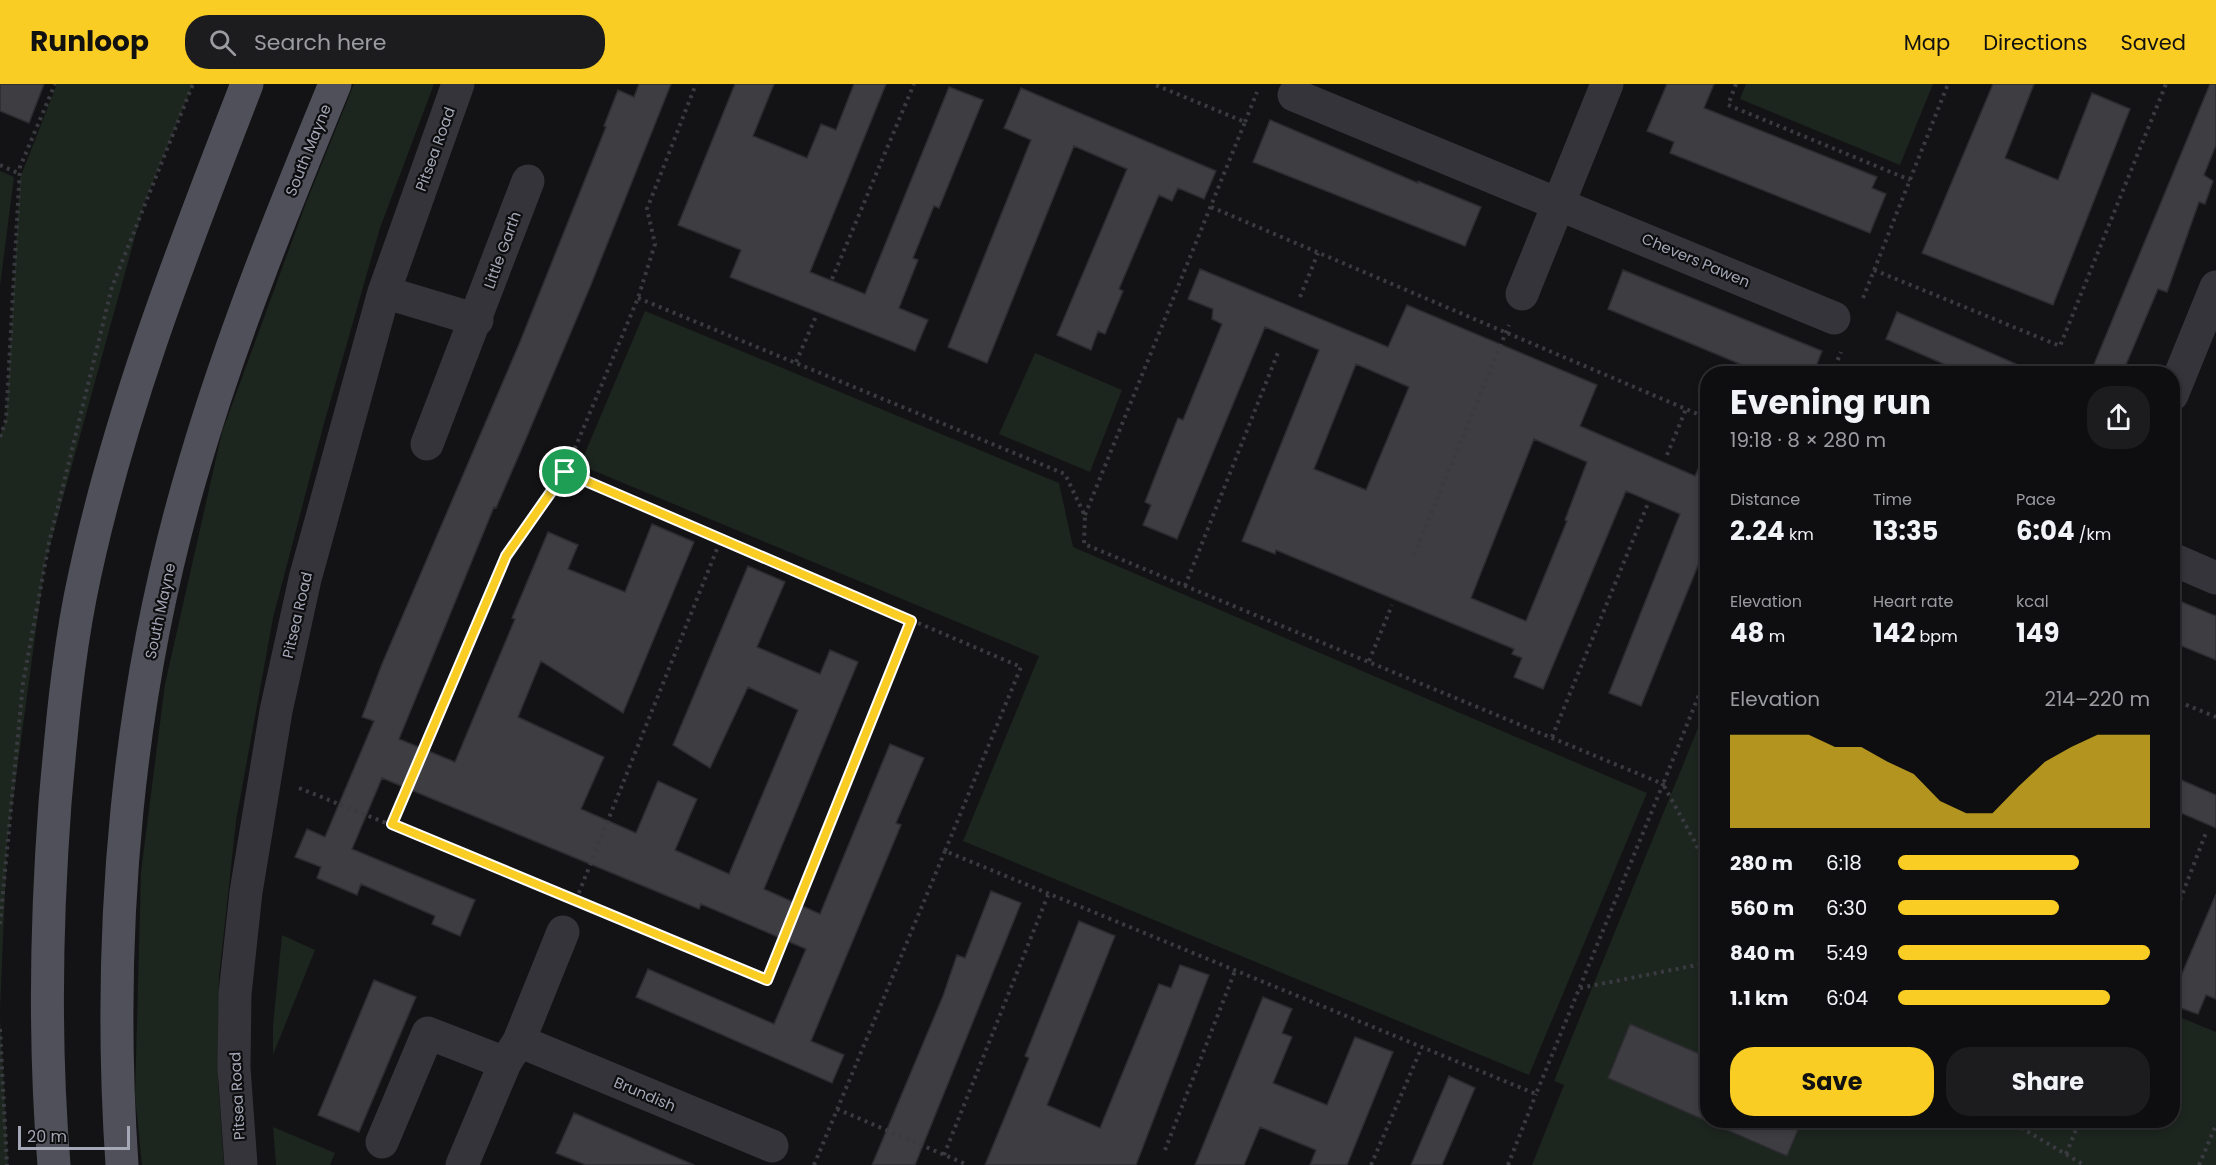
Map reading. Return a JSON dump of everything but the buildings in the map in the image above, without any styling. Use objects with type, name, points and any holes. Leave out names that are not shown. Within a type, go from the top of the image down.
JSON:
[{"type":"main road","points":[[54,1165],[47,1082],[48,902],[61,735],[80,599],[113,466],[149,350],[191,227],[247,84]]},
{"type":"main road","name":"South Mayne","points":[[122,1165],[117,1085],[118,896],[135,741],[160,603],[194,463],[230,352],[283,211],[335,84]]},
{"type":"street","name":"Pitsea Road","points":[[241,1165],[234,1068],[235,994],[246,892],[272,733],[305,579],[384,292],[458,84]]},
{"type":"street","points":[[1522,294],[1607,84]]},
{"type":"street","name":"Chevers Pawen","points":[[1294,94],[1558,202],[1839,330]]},
{"type":"street","name":"Little Garth","points":[[427,444],[477,320],[528,181]]},
{"type":"street","points":[[2180,375],[2216,287]]},
{"type":"street","points":[[384,292],[477,320]]},
{"type":"street","points":[[2180,562],[2216,578]]},
{"type":"street","points":[[462,1165],[563,932]]},
{"type":"street","name":"Brundish","points":[[382,1142],[428,1033],[512,1052],[772,1146]]},
{"type":"path","points":[[0,437],[6,424],[20,167],[55,84]]},
{"type":"path","points":[[392,824],[506,556],[565,472],[638,298],[655,244],[647,209],[696,84]]},
{"type":"path","points":[[832,279],[914,84]]},
{"type":"path","points":[[1153,84],[1245,122]]},
{"type":"path","points":[[1261,84],[1085,516],[1084,544],[1663,784],[1700,854]]},
{"type":"path","points":[[1736,84],[1728,105],[1910,180]]},
{"type":"path","points":[[1862,301],[1948,84]]},
{"type":"path","points":[[1874,270],[2060,346],[2166,84]]},
{"type":"path","points":[[0,165],[20,174]]},
{"type":"path","points":[[1211,207],[1700,415]]},
{"type":"path","points":[[1300,297],[1318,252]]},
{"type":"path","points":[[1414,555],[1522,294]]},
{"type":"path","points":[[638,298],[1065,474],[1085,516]]},
{"type":"path","points":[[796,362],[817,314]]},
{"type":"path","points":[[1833,366],[1839,330]]},
{"type":"path","points":[[1185,585],[1279,350]]},
{"type":"path","points":[[1666,455],[1686,409]]},
{"type":"path","points":[[0,422],[6,424]]},
{"type":"path","points":[[565,472],[1021,667],[814,1165]]},
{"type":"path","points":[[1551,737],[1649,501]]},
{"type":"path","points":[[576,900],[721,539]]},
{"type":"path","points":[[1370,661],[1392,605]]},
{"type":"path","points":[[295,786],[767,980],[911,621]]},
{"type":"path","points":[[1508,1165],[1700,692]]},
{"type":"path","points":[[2180,702],[2216,717]]},
{"type":"path","points":[[2180,900],[2207,830]]},
{"type":"path","points":[[945,851],[1421,1049],[1536,1094]]},
{"type":"path","points":[[944,1155],[1048,895]]},
{"type":"path","points":[[1580,988],[1700,964]]},
{"type":"path","points":[[1165,1150],[1235,971]]},
{"type":"path","points":[[0,1029],[7,1165]]},
{"type":"path","points":[[1371,1165],[1421,1049]]},
{"type":"path","points":[[837,1109],[968,1165]]},
{"type":"path","points":[[2199,1165],[2216,1125]]},
{"type":"path","points":[[2022,1128],[2084,1165]]},
{"type":"path","points":[[2066,1154],[2077,1128]]},
{"type":"shaded area","points":[[57,84],[193,84],[144,204],[45,563],[7,844],[0,1010],[0,435],[6,420],[20,178]]},
{"type":"shaded area","points":[[354,84],[434,84],[380,228],[323,427],[273,618],[236,821],[219,977],[218,1081],[224,1165],[142,1165],[135,1096],[141,872],[165,684],[222,432],[306,203]]},
{"type":"shaded area","points":[[1746,84],[1933,84],[1900,165],[1740,99]]},
{"type":"shaded area","points":[[0,171],[14,177],[0,286]]},
{"type":"shaded area","points":[[645,311],[1059,483],[1073,547],[1647,793],[1529,1075],[963,841],[1039,656],[580,465]]},
{"type":"shaded area","points":[[1035,353],[1122,390],[1090,472],[999,434]]},
{"type":"shaded area","points":[[1700,723],[1700,1128],[2180,1128],[2180,1017],[2216,1032],[2216,1165],[1532,1165],[1564,1085],[1554,1081]]},
{"type":"shaded area","points":[[282,935],[315,950],[273,1055],[273,1025]]},
{"type":"shaded area","points":[[0,1018],[8,1165],[0,1165]]},
{"type":"shaded area","points":[[273,1127],[335,1153],[330,1165],[276,1165]]},
{"type":"route","points":[[565,472],[911,621],[767,980],[392,824],[506,556],[565,472]]}]
